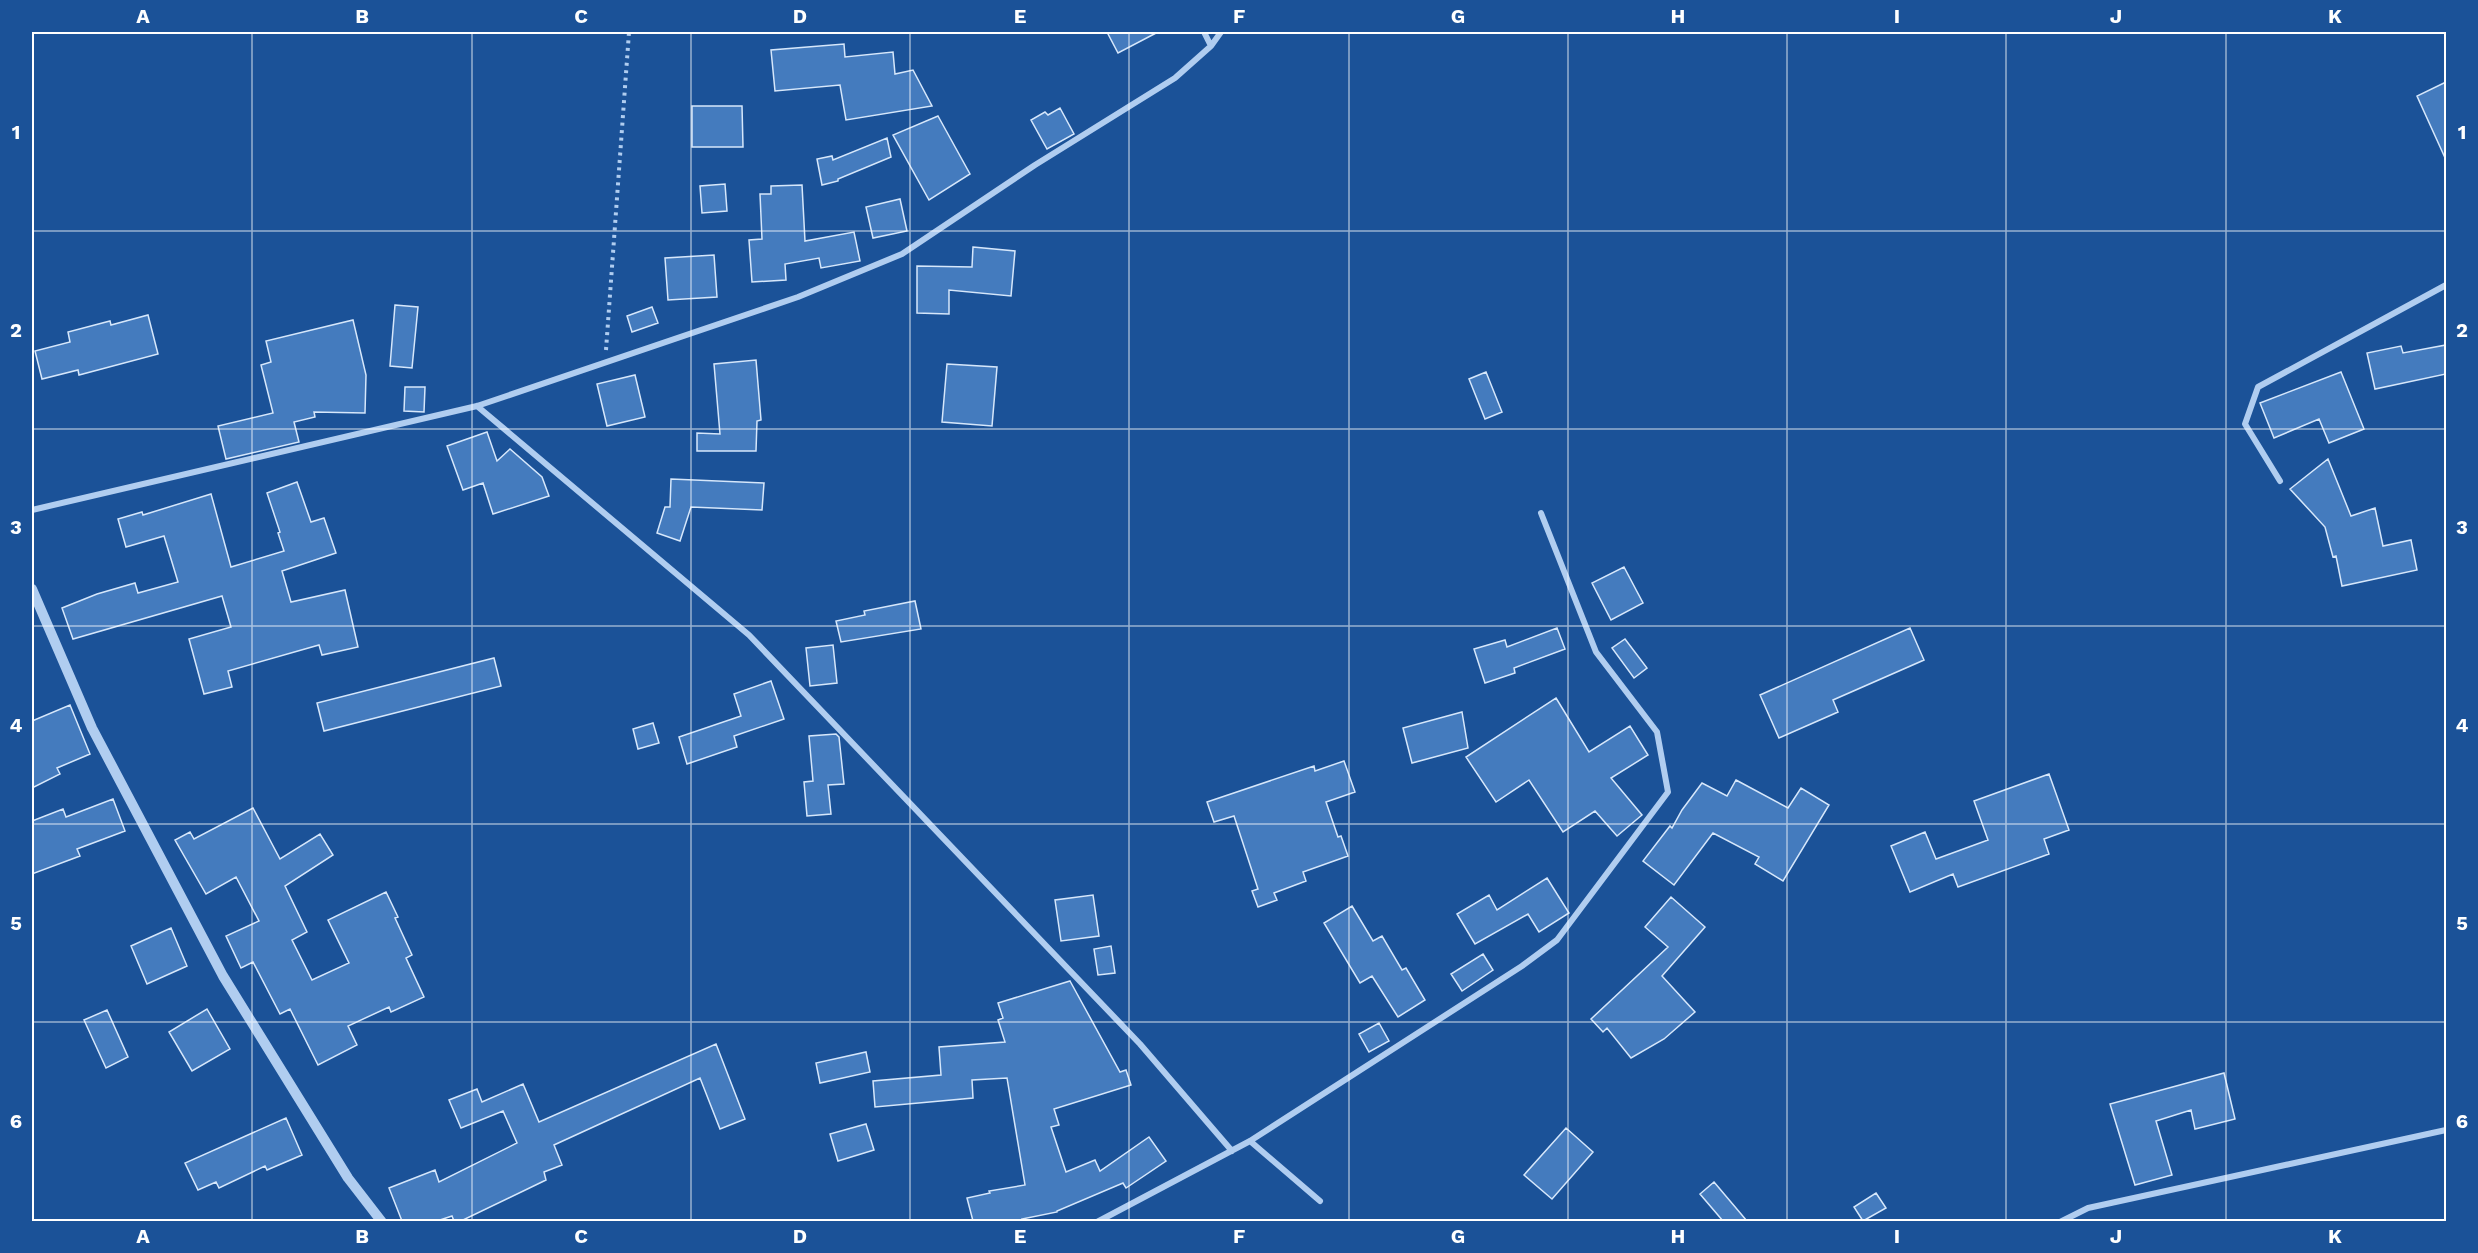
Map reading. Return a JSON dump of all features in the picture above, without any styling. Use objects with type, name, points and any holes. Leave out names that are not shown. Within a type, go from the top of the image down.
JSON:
[{"type":"street","points":[[1204,32],[1211,46]]},
{"type":"street","points":[[32,510],[477,406],[798,297],[902,254],[1035,165],[1175,78],[1211,46],[1221,32]]},
{"type":"street","points":[[2280,481],[2245,424],[2258,387],[2446,285]]},
{"type":"street","points":[[477,406],[749,635],[1140,1044],[1232,1150]]},
{"type":"street","points":[[1097,1221],[1250,1141],[1522,966],[1557,940],[1668,792],[1657,732],[1596,652],[1541,513]]},
{"type":"street","points":[[32,589],[92,728],[223,976],[348,1178],[382,1221]]},
{"type":"street","points":[[2060,1221],[2088,1208],[2446,1130]]},
{"type":"street","points":[[1250,1141],[1320,1201]]},
{"type":"path","points":[[605,363],[629,32]]},
{"type":"building","points":[[1107,32],[1158,32],[1118,53]]},
{"type":"building","points":[[844,44],[845,57],[893,52],[895,74],[913,70],[932,106],[846,120],[840,85],[775,91],[771,50]]},
{"type":"building","points":[[2446,82],[2446,160],[2417,96]]},
{"type":"building","points":[[692,106],[742,106],[743,147],[692,147]]},
{"type":"building","points":[[1060,108],[1074,134],[1047,149],[1031,120],[1045,112],[1048,115]]},
{"type":"building","points":[[938,116],[970,174],[929,200],[893,135]]},
{"type":"building","points":[[887,138],[891,157],[838,179],[838,181],[822,185],[817,159],[832,156],[833,160]]},
{"type":"building","points":[[725,184],[727,211],[702,213],[700,186]]},
{"type":"building","points":[[802,185],[805,241],[854,232],[860,261],[821,268],[819,258],[785,264],[786,280],[752,282],[749,240],[762,239],[760,194],[771,194],[771,186]]},
{"type":"building","points":[[900,199],[907,231],[873,238],[866,207]]},
{"type":"building","points":[[973,247],[1015,251],[1011,296],[949,290],[949,314],[917,313],[917,266],[972,267]]},
{"type":"building","points":[[714,255],[717,297],[668,300],[665,258]]},
{"type":"building","points":[[395,305],[418,307],[412,368],[390,366]]},
{"type":"building","points":[[652,307],[658,323],[632,332],[627,316]]},
{"type":"building","points":[[148,315],[158,354],[79,375],[78,370],[42,379],[35,351],[70,342],[68,332],[110,321],[111,325]]},
{"type":"building","points":[[353,320],[366,375],[365,413],[314,412],[315,417],[294,422],[299,442],[226,459],[218,426],[273,413],[261,365],[271,362],[266,341]]},
{"type":"building","points":[[2446,345],[2446,374],[2375,389],[2367,353],[2401,346],[2403,353]]},
{"type":"building","points":[[756,360],[761,420],[757,421],[756,451],[697,451],[697,433],[720,434],[714,364]]},
{"type":"building","points":[[947,364],[997,367],[992,426],[942,422]]},
{"type":"building","points":[[1486,372],[1502,412],[1485,419],[1469,379]]},
{"type":"building","points":[[2341,372],[2364,429],[2329,443],[2319,419],[2274,438],[2260,403]]},
{"type":"building","points":[[635,375],[645,417],[607,426],[597,384]]},
{"type":"building","points":[[405,387],[425,387],[424,412],[404,411]]},
{"type":"building","points":[[487,432],[497,461],[510,449],[542,477],[549,496],[493,514],[483,483],[463,490],[447,446]]},
{"type":"building","points":[[2328,459],[2351,516],[2375,508],[2383,546],[2411,540],[2417,570],[2342,586],[2336,556],[2333,557],[2325,527],[2290,489]]},
{"type":"building","points":[[671,479],[764,483],[762,510],[691,507],[680,541],[657,533],[665,507],[670,507]]},
{"type":"building","points":[[297,482],[311,522],[324,518],[336,553],[282,571],[291,602],[345,590],[358,647],[322,655],[319,645],[228,671],[232,687],[204,694],[189,639],[231,627],[222,596],[73,639],[62,608],[97,594],[135,583],[138,593],[178,582],[164,536],[126,547],[118,519],[142,512],[143,515],[211,494],[231,567],[284,551],[267,493]]},
{"type":"building","points":[[1624,567],[1643,603],[1611,620],[1592,583]]},
{"type":"building","points":[[915,601],[921,629],[841,642],[836,621],[865,615],[864,611]]},
{"type":"building","points":[[1557,628],[1565,649],[1514,668],[1515,673],[1485,683],[1474,649],[1505,640],[1507,647]]},
{"type":"building","points":[[1910,628],[1924,660],[1833,700],[1838,712],[1779,738],[1760,695]]},
{"type":"building","points":[[1625,639],[1647,668],[1634,678],[1612,648]]},
{"type":"building","points":[[833,645],[837,683],[810,686],[806,648]]},
{"type":"building","points":[[494,658],[501,686],[324,731],[317,703]]},
{"type":"building","points":[[771,681],[784,719],[734,736],[737,747],[687,764],[679,737],[741,716],[734,694]]},
{"type":"building","points":[[1556,698],[1589,752],[1630,726],[1648,755],[1611,778],[1642,815],[1617,836],[1595,811],[1563,832],[1529,780],[1496,802],[1466,757]]},
{"type":"building","points":[[70,705],[90,754],[57,768],[60,774],[32,788],[32,721]]},
{"type":"building","points":[[1462,712],[1468,748],[1412,763],[1403,728]]},
{"type":"building","points":[[653,723],[659,743],[638,749],[633,729]]},
{"type":"building","points":[[836,734],[839,737],[844,784],[828,785],[831,814],[807,816],[804,782],[813,781],[809,736]]},
{"type":"building","points":[[1344,761],[1355,792],[1326,802],[1338,837],[1341,836],[1348,856],[1303,872],[1306,881],[1274,893],[1277,900],[1258,907],[1252,891],[1258,889],[1234,816],[1214,822],[1207,802],[1314,766],[1315,771]]},
{"type":"building","points":[[2049,774],[2069,830],[2044,839],[2049,854],[1958,887],[1953,874],[1910,892],[1891,846],[1925,832],[1936,859],[1988,840],[1974,801]]},
{"type":"building","points":[[1736,780],[1788,808],[1801,788],[1829,805],[1783,881],[1755,864],[1759,857],[1713,833],[1674,885],[1643,861],[1670,826],[1672,828],[1702,783],[1727,796]]},
{"type":"building","points":[[113,799],[125,831],[77,849],[80,856],[32,874],[32,821],[63,809],[66,817]]},
{"type":"building","points":[[253,808],[280,859],[320,834],[333,855],[285,886],[307,932],[292,940],[312,980],[349,963],[328,920],[386,892],[412,955],[406,958],[424,997],[391,1012],[389,1007],[348,1026],[357,1045],[318,1065],[290,1009],[280,1014],[253,962],[241,968],[226,936],[259,921],[236,877],[206,894],[175,840],[190,832],[194,839]]},
{"type":"building","points":[[1547,878],[1569,913],[1539,932],[1528,914],[1475,944],[1457,914],[1489,895],[1497,910]]},
{"type":"building","points":[[1093,895],[1099,936],[1061,941],[1055,900]]},
{"type":"building","points":[[1671,897],[1705,927],[1662,976],[1695,1012],[1664,1039],[1631,1058],[1607,1028],[1603,1032],[1591,1019],[1668,947],[1645,927]]},
{"type":"building","points":[[1352,906],[1373,941],[1382,936],[1402,970],[1406,968],[1425,1000],[1398,1017],[1372,976],[1360,983],[1324,923]]},
{"type":"building","points":[[171,928],[187,966],[147,984],[131,946]]},
{"type":"building","points":[[1111,946],[1115,973],[1098,975],[1094,949]]},
{"type":"building","points":[[1483,954],[1493,970],[1462,991],[1451,974]]},
{"type":"building","points":[[1070,981],[1120,1072],[1126,1070],[1131,1085],[1054,1109],[1059,1125],[1051,1127],[1066,1172],[1095,1160],[1100,1171],[1149,1137],[1166,1161],[1126,1188],[1123,1183],[1057,1212],[1022,1219],[1023,1221],[973,1221],[967,1198],[990,1193],[989,1191],[1025,1185],[1007,1078],[972,1080],[973,1098],[875,1107],[873,1081],[941,1075],[939,1047],[1005,1042],[998,1020],[1003,1018],[998,1003]]},
{"type":"building","points":[[207,1009],[230,1049],[192,1071],[169,1032]]},
{"type":"building","points":[[107,1010],[128,1057],[106,1068],[84,1020]]},
{"type":"building","points":[[1379,1023],[1389,1041],[1369,1052],[1359,1034]]},
{"type":"building","points":[[716,1044],[745,1119],[720,1129],[700,1078],[554,1145],[562,1165],[544,1172],[546,1180],[461,1221],[454,1221],[452,1216],[437,1221],[402,1221],[389,1188],[435,1170],[439,1182],[517,1143],[503,1111],[461,1128],[449,1100],[477,1089],[482,1102],[523,1084],[539,1122]]},
{"type":"building","points":[[866,1052],[870,1072],[820,1083],[816,1063]]},
{"type":"building","points":[[2224,1073],[2235,1119],[2195,1129],[2191,1110],[2156,1121],[2172,1175],[2135,1185],[2110,1104]]},
{"type":"building","points":[[286,1118],[302,1155],[267,1170],[265,1166],[219,1188],[216,1182],[198,1190],[185,1163]]},
{"type":"building","points":[[866,1124],[874,1150],[838,1161],[830,1134]]},
{"type":"building","points":[[1566,1128],[1593,1152],[1552,1199],[1524,1175]]},
{"type":"building","points":[[1714,1182],[1747,1221],[1723,1221],[1700,1194]]},
{"type":"building","points":[[1876,1193],[1886,1208],[1863,1221],[1854,1207]]}]
